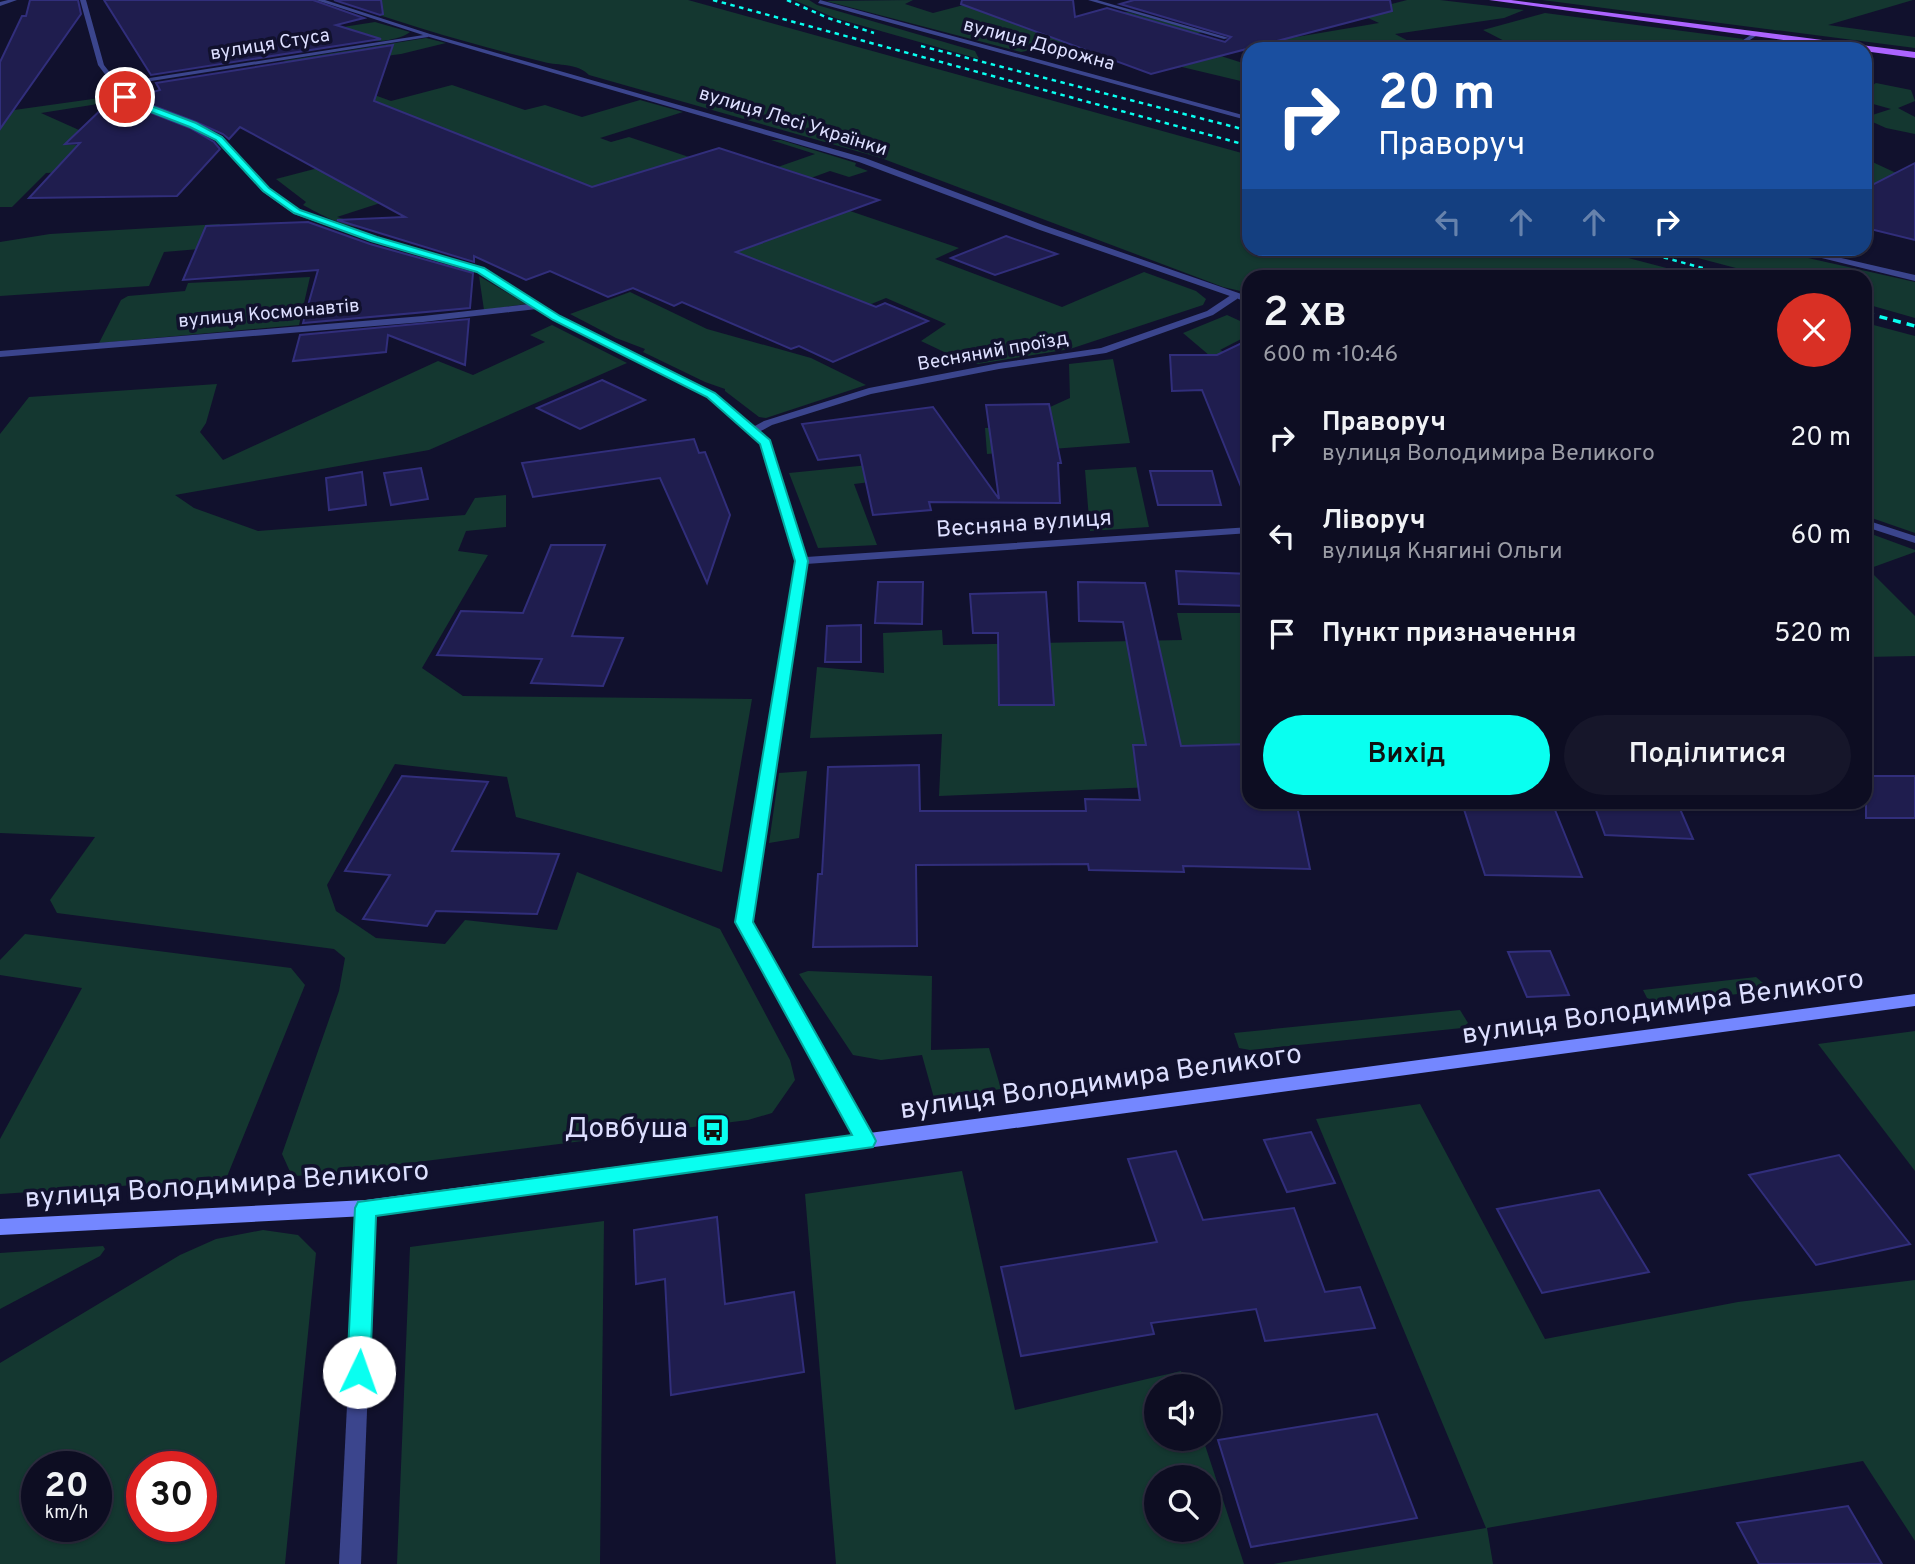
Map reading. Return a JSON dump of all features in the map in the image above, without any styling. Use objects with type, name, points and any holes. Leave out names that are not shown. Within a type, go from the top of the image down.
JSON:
[{"type":"main road","points":[[1493,0],[1817,42]]},
{"type":"main road","points":[[1872,49],[1915,55]]},
{"type":"main road","name":"вулиця Володимира Великого","points":[[0,1227],[366,1208],[1915,1000]]},
{"type":"street","points":[[0,4],[14,0]]},
{"type":"street","points":[[83,0],[101,65],[127,100],[219,138],[266,190],[297,212],[374,239],[481,270],[556,318],[711,395],[766,443],[801,561],[744,922],[866,1141]]},
{"type":"street","name":"вулиця Лесі Українки","points":[[319,0],[428,35],[862,160],[1242,298]]},
{"type":"street","points":[[1091,0],[1106,1],[1226,38]]},
{"type":"street","name":"вулиця Дорожна","points":[[820,2],[1242,116]]},
{"type":"street","points":[[1743,42],[1756,34]]},
{"type":"street","name":"вулиця Стуса","points":[[117,85],[428,35]]},
{"type":"street","points":[[1820,256],[1915,278]]},
{"type":"street","name":"Весняний проїзд","points":[[753,430],[869,391],[990,368],[1103,351],[1210,313],[1234,297]]},
{"type":"street","name":"вулиця Космонавтів","points":[[0,354],[409,320],[540,306]]},
{"type":"street","points":[[1872,525],[1915,540]]},
{"type":"street","name":"Весняна вулиця","points":[[801,561],[1242,531]]},
{"type":"street","points":[[350,1564],[366,1208]]},
{"type":"green space","points":[[333,0],[688,0],[1242,153],[1242,256],[1621,256],[1674,270],[1242,270],[1242,291],[1223,287],[881,158],[589,75],[574,67],[544,62]]},
{"type":"green space","points":[[794,0],[809,0],[817,5],[975,51],[979,59],[835,18]]},
{"type":"green space","points":[[913,0],[905,4],[933,13],[975,2],[1064,26],[1116,12],[1128,12],[1203,32],[1183,37],[1177,42],[1242,63],[1242,81],[1182,67],[1164,66],[1109,35],[1021,52],[826,1]]},
{"type":"green space","points":[[1407,0],[1440,0],[1524,10],[1504,18],[1395,34],[1410,42],[1268,42],[1379,23],[1357,13]]},
{"type":"green space","points":[[1542,0],[1913,0],[1828,25],[1915,37],[1915,48]]},
{"type":"green space","points":[[1545,13],[1744,39],[1738,42],[1506,42],[1483,30]]},
{"type":"green space","points":[[375,22],[410,32],[397,38],[376,41],[356,32],[345,31],[343,27]]},
{"type":"green space","points":[[426,38],[446,43],[401,54],[362,59],[355,88],[391,101],[452,85],[525,110],[545,105],[582,117],[640,100],[683,112],[600,138],[611,142],[629,137],[749,177],[815,154],[771,140],[781,140],[856,163],[855,166],[868,171],[849,177],[830,171],[770,193],[558,210],[331,79],[283,61]]},
{"type":"green space","points":[[1876,83],[1911,90],[1915,101],[1898,108],[1915,117],[1915,134],[1886,128],[1872,122],[1872,115],[1891,109],[1872,104],[1872,85]]},
{"type":"green space","points":[[114,96],[117,101],[41,113],[79,130],[64,145],[134,143],[106,170],[46,173],[12,207],[0,207],[0,112]]},
{"type":"green space","points":[[345,161],[408,194],[337,217],[371,227],[354,227],[303,205],[306,202],[276,179]]},
{"type":"green space","points":[[1872,162],[1894,172],[1902,172],[1915,223],[1872,213]]},
{"type":"green space","points":[[800,194],[959,248],[935,259],[1062,307],[1144,272],[1196,291],[1206,299],[1203,305],[1070,349],[978,364],[959,359],[921,341],[946,324],[886,298],[830,321],[704,265],[770,240],[721,222]]},
{"type":"green space","points":[[220,224],[211,248],[164,252],[149,286],[0,296],[0,242],[50,234]]},
{"type":"green space","points":[[1690,256],[1799,256],[1862,270],[1743,270]]},
{"type":"green space","points":[[1872,272],[1915,282],[1915,318],[1872,306]]},
{"type":"green space","points":[[479,276],[526,304],[484,310]]},
{"type":"green space","points":[[310,277],[299,325],[99,343],[121,300],[128,296],[185,291],[188,283]]},
{"type":"green space","points":[[630,292],[707,329],[811,358],[866,385],[766,418],[759,417],[725,389],[643,352],[645,349],[616,338],[570,314]]},
{"type":"green space","points":[[1227,315],[1242,322],[1242,339],[1220,350],[1242,359],[1242,383],[1183,333]]},
{"type":"green space","points":[[552,325],[627,363],[429,450],[175,495],[194,508],[258,531],[465,515],[475,498],[506,495],[506,527],[466,531],[458,551],[488,555],[422,668],[463,696],[752,699],[722,872],[516,817],[507,777],[395,764],[327,885],[336,911],[376,938],[445,944],[465,920],[557,930],[577,872],[720,929],[790,1060],[795,1080],[772,1113],[748,1120],[292,1176],[282,1154],[339,991],[345,958],[334,949],[57,913],[50,900],[95,837],[0,833],[0,434],[29,397],[217,384],[206,423],[200,432],[223,460],[438,361],[473,375],[545,342],[530,335]]},
{"type":"green space","points":[[1872,325],[1915,336],[1915,533],[1872,518]]},
{"type":"green space","points":[[1113,359],[1130,443],[987,454],[985,428],[1053,426],[1050,407],[1070,398],[1069,364]]},
{"type":"green space","points":[[929,459],[920,476],[854,484],[877,545],[818,548],[789,473]]},
{"type":"green space","points":[[1136,467],[1149,527],[1090,531],[1085,470]]},
{"type":"green space","points":[[1872,534],[1915,550],[1872,568]]},
{"type":"green space","points":[[1872,573],[1915,616],[1915,656],[1872,657]]},
{"type":"green space","points":[[1177,613],[1242,613],[1242,783],[939,796],[942,734],[810,738],[817,667],[884,673],[883,633],[942,630],[943,645],[1182,640]]},
{"type":"green space","points":[[807,771],[799,838],[769,843],[779,773]]},
{"type":"green space","points":[[25,934],[291,968],[305,985],[226,1179],[0,1194],[0,1139],[82,988],[0,975],[0,960]]},
{"type":"green space","points":[[808,971],[932,976],[931,1050],[989,1048],[1001,1089],[934,1098],[922,1055],[881,1060],[853,1055],[799,974]]},
{"type":"green space","points":[[1756,977],[1763,983],[1764,989],[1760,991],[1663,1004],[1647,998],[1643,990]]},
{"type":"green space","points":[[1460,1010],[1468,1023],[1462,1028],[1250,1050],[1239,1048],[1234,1033]]},
{"type":"green space","points":[[1915,1031],[1915,1171],[1818,1044]]},
{"type":"green space","points":[[1420,1104],[1545,1339],[1738,1302],[1915,1280],[1915,1541],[1863,1461],[1487,1528],[1493,1564],[1273,1564],[1486,1528],[1316,1119]]},
{"type":"green space","points":[[962,1171],[1015,1410],[1144,1380],[1144,1451],[1207,1451],[1212,1465],[1144,1465],[1144,1542],[1221,1542],[1221,1494],[1244,1564],[836,1564],[805,1194]]},
{"type":"green space","points":[[604,1221],[600,1564],[397,1564],[410,1247]]},
{"type":"green space","points":[[263,1230],[298,1235],[316,1253],[285,1564],[0,1564],[0,1363],[180,1255],[216,1239]]},
{"type":"green space","points":[[103,1246],[105,1249],[100,1256],[0,1309],[0,1253]]},
{"type":"building","points":[[30,0],[78,0],[81,14],[0,129],[0,62],[22,16],[26,16]]},
{"type":"building","points":[[104,0],[313,0],[364,18],[336,25],[381,39],[151,75]]},
{"type":"building","points":[[334,0],[381,0],[383,14],[380,15]]},
{"type":"building","points":[[962,0],[1073,0],[1075,17],[1107,8],[1225,42],[1231,37],[1120,4],[1134,0],[1390,0],[1392,11],[1273,42],[1242,42],[1242,50],[1151,74],[961,4]]},
{"type":"building","points":[[393,45],[374,101],[592,187],[719,148],[879,200],[736,252],[876,307],[885,303],[928,321],[833,362],[799,346],[791,349],[682,302],[674,306],[633,288],[608,297],[550,271],[526,280],[474,256],[474,262],[337,220],[405,217],[240,127],[229,139],[196,122],[133,98],[160,90],[156,83]]},
{"type":"building","points":[[121,101],[190,128],[214,142],[220,149],[177,196],[29,198],[80,143],[65,144],[106,105]]},
{"type":"building","points":[[1915,163],[1915,240],[1872,229],[1872,185]]},
{"type":"building","points":[[308,222],[370,244],[473,273],[470,308],[303,323],[318,270],[183,280],[206,226]]},
{"type":"building","points":[[1006,236],[1057,254],[995,275],[951,258]]},
{"type":"building","points":[[469,319],[465,365],[388,335],[386,352],[293,361],[300,335]]},
{"type":"building","points":[[1242,343],[1242,489],[1202,390],[1172,391],[1170,355],[1217,355]]},
{"type":"building","points":[[602,380],[645,400],[580,429],[537,408]]},
{"type":"building","points":[[1049,404],[1061,463],[1058,463],[1060,503],[929,502],[931,510],[873,515],[860,455],[818,460],[802,424],[933,407],[999,499],[986,405]]},
{"type":"building","points":[[694,439],[699,453],[705,452],[730,515],[707,583],[660,478],[533,497],[522,463]]},
{"type":"building","points":[[421,468],[428,499],[391,505],[384,473]]},
{"type":"building","points":[[1150,471],[1212,471],[1221,505],[1158,505]]},
{"type":"building","points":[[362,472],[366,505],[329,510],[326,478]]},
{"type":"building","points":[[551,545],[605,545],[572,636],[623,638],[603,686],[531,683],[542,659],[437,655],[461,611],[523,613]]},
{"type":"building","points":[[1176,571],[1242,574],[1242,606],[1179,604]]},
{"type":"building","points":[[878,582],[923,582],[922,624],[875,623]]},
{"type":"building","points":[[1078,582],[1145,583],[1181,746],[1242,744],[1242,809],[1298,809],[1310,869],[1183,866],[1184,872],[1089,870],[1088,864],[916,865],[917,946],[813,947],[818,874],[822,874],[828,767],[919,765],[920,811],[1086,811],[1085,799],[1140,800],[1133,745],[1146,745],[1123,622],[1079,621]]},
{"type":"building","points":[[1046,592],[1054,705],[999,705],[998,633],[973,633],[970,594]]},
{"type":"building","points":[[861,625],[861,662],[825,662],[827,626]]},
{"type":"building","points":[[402,776],[488,782],[452,851],[559,854],[537,914],[436,911],[427,926],[363,919],[390,875],[345,871]]},
{"type":"building","points":[[1872,776],[1915,776],[1915,818],[1866,818],[1866,809],[1872,809]]},
{"type":"building","points":[[1464,809],[1555,809],[1582,877],[1485,875]]},
{"type":"building","points":[[1596,809],[1680,809],[1693,839],[1605,835]]},
{"type":"building","points":[[1550,951],[1569,995],[1527,997],[1508,952]]},
{"type":"building","points":[[1311,1132],[1335,1183],[1287,1192],[1264,1140]]},
{"type":"building","points":[[1176,1151],[1203,1220],[1294,1208],[1325,1292],[1360,1287],[1375,1328],[1265,1341],[1256,1309],[1151,1323],[1154,1334],[1021,1356],[1001,1267],[1157,1242],[1128,1159]]},
{"type":"building","points":[[1839,1155],[1910,1244],[1816,1265],[1749,1175]]},
{"type":"building","points":[[1599,1190],[1649,1272],[1542,1293],[1497,1209]]},
{"type":"building","points":[[717,1217],[725,1304],[794,1292],[804,1372],[671,1395],[665,1279],[636,1284],[634,1230]]},
{"type":"building","points":[[1377,1414],[1417,1518],[1251,1547],[1221,1450],[1221,1440]]},
{"type":"building","points":[[1848,1506],[1882,1564],[1759,1564],[1737,1523]]},
{"type":"railway","points":[[713,0],[1242,144]]},
{"type":"railway","points":[[787,0],[828,18],[874,33]]},
{"type":"railway","points":[[921,46],[1242,129]]},
{"type":"railway","points":[[1658,256],[1710,270]]},
{"type":"railway","points":[[1872,315],[1915,326]]},
{"type":"place","name":"Довбуша","points":[[713,1130]]},
{"type":"route","points":[[125,97],[219,138],[266,190],[297,212],[374,239],[481,270],[556,318],[711,395],[766,443],[801,561],[744,922],[866,1141],[366,1208],[359,1372]]}]
